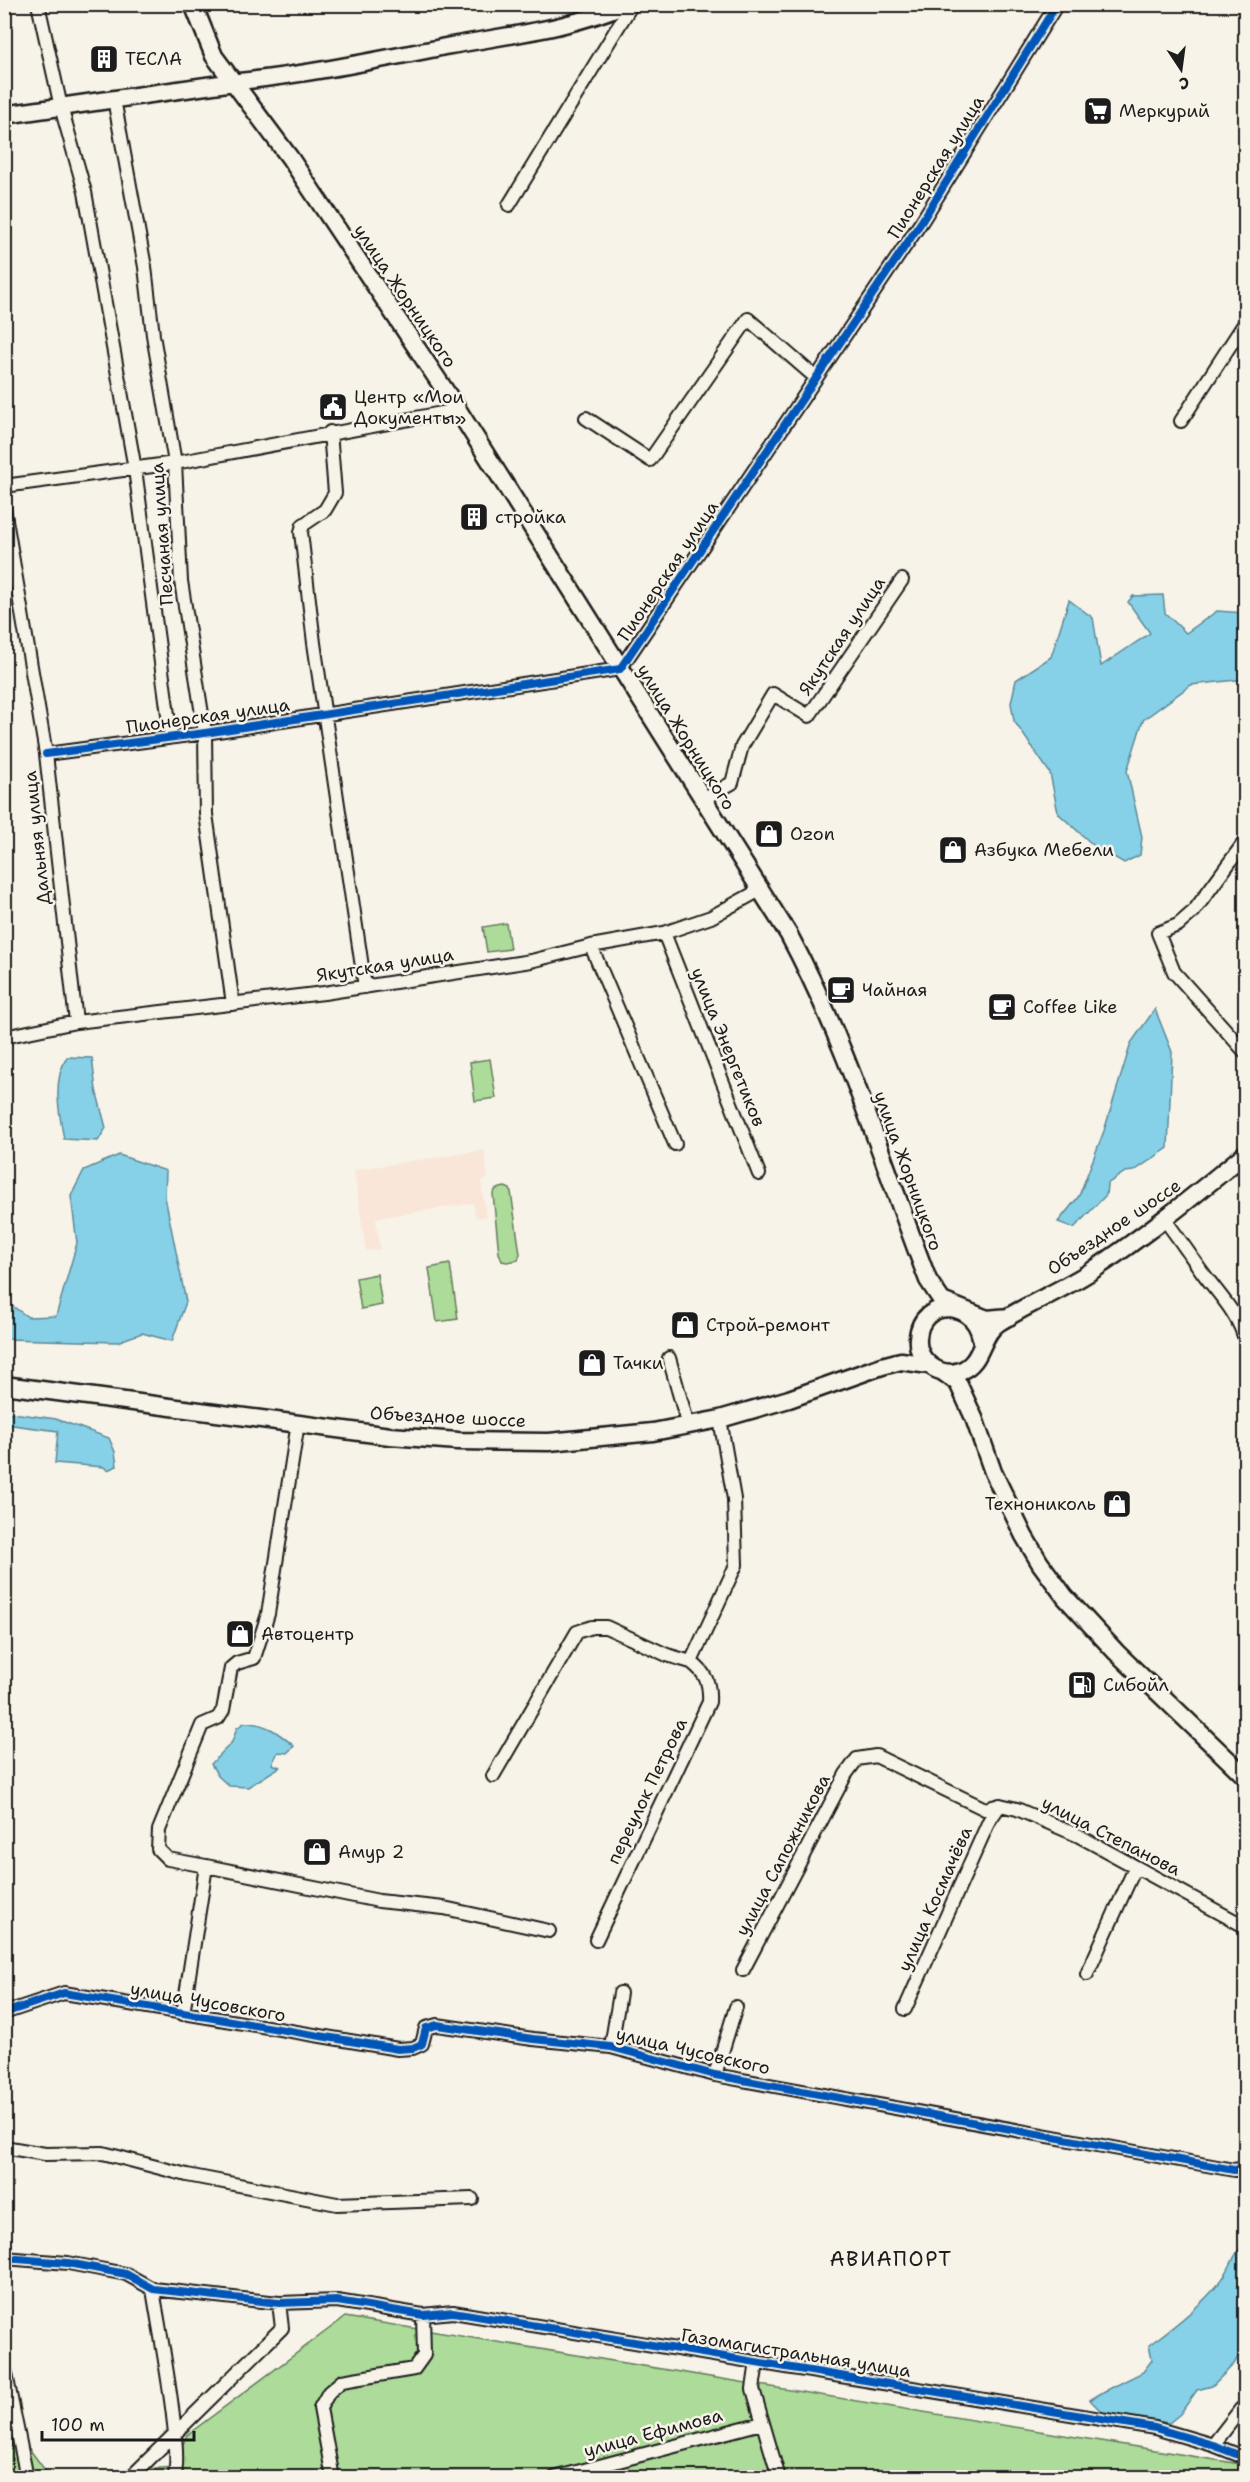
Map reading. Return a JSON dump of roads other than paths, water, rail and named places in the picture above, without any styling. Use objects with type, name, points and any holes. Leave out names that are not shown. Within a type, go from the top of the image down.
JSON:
[{"type":"main road","name":"улица Жорницкого","points":[[193,4],[214,56],[290,159],[458,410],[789,935],[824,1006],[844,1054],[927,1280],[931,1306],[919,1332]]},
{"type":"main road","points":[[4,115],[234,82]]},
{"type":"main road","name":"Объездное шоссе","points":[[979,1352],[989,1330],[1088,1273],[1166,1220],[1245,1154]]},
{"type":"main road","name":"улица Жорницкого","points":[[927,1280],[942,1301],[962,1310]]},
{"type":"main road","points":[[1010,1317],[987,1319],[962,1310],[944,1308],[934,1311],[919,1332],[922,1357],[958,1383],[974,1418],[993,1472],[1024,1536],[1065,1598],[1116,1652],[1245,1777]]},
{"type":"main road","points":[[962,1310],[975,1319],[982,1332],[979,1352],[968,1379],[974,1418]]},
{"type":"main road","name":"Объездное шоссе","points":[[882,1366],[898,1357],[919,1332]]},
{"type":"main road","points":[[936,1368],[962,1370],[979,1352]]},
{"type":"main road","name":"Объездное шоссе","points":[[4,1384],[401,1437],[458,1441],[537,1442],[621,1436],[720,1419],[789,1399],[902,1361],[936,1368]]},
{"type":"street","name":"Песчаная улица","points":[[38,4],[61,107],[85,192],[135,469],[171,737]]},
{"type":"street","points":[[234,82],[280,77],[544,29],[594,18],[626,4]]},
{"type":"street","points":[[509,205],[632,4]]},
{"type":"street","name":"Пионерская улица","points":[[46,754],[205,733],[620,669],[815,376],[922,221],[1058,4]]},
{"type":"street","name":"Песчаная улица","points":[[114,99],[145,267],[153,335],[175,463],[181,581],[205,733],[206,814],[233,1004]]},
{"type":"street","points":[[586,418],[651,460],[748,319],[815,376]]},
{"type":"street","points":[[1181,421],[1245,321]]},
{"type":"street","points":[[4,486],[175,463],[330,432],[458,410]]},
{"type":"street","points":[[330,432],[335,493],[325,510],[303,525],[301,532],[365,987]]},
{"type":"street","name":"Дальняя улица","points":[[4,508],[46,754],[76,1022]]},
{"type":"street","name":"Якутская улица","points":[[703,800],[732,783],[742,746],[773,694],[809,716],[902,580]]},
{"type":"street","points":[[1245,840],[1194,911],[1178,925],[1158,933],[1174,972],[1245,1053]]},
{"type":"street","name":"Якутская улица","points":[[4,1036],[76,1022],[365,987],[531,961],[591,946],[664,933],[711,917],[760,890]]},
{"type":"street","name":"улица Энергетиков","points":[[664,933],[759,1174]]},
{"type":"street","points":[[591,946],[675,1144]]},
{"type":"street","points":[[1166,1220],[1204,1275],[1232,1309],[1242,1327],[1245,1343]]},
{"type":"street","points":[[669,1358],[688,1425]]},
{"type":"street","points":[[493,1776],[577,1632],[592,1627],[606,1628],[667,1655],[691,1662],[736,1564],[734,1499],[720,1419]]},
{"type":"street","points":[[298,1423],[268,1614],[254,1658],[237,1663],[231,1668],[223,1710],[218,1718],[202,1725],[159,1830],[158,1849],[168,1859],[379,1901],[444,1908],[549,1931]]},
{"type":"street","name":"переулок Петрова","points":[[596,1940],[709,1702],[710,1686],[703,1671],[691,1662]]},
{"type":"street","name":"улица Степанова","points":[[857,1759],[876,1756],[985,1809],[1000,1805],[1017,1809],[1079,1836],[1245,1927]]},
{"type":"street","name":"улица Сапожникова","points":[[743,1970],[846,1774],[857,1759]]},
{"type":"street","name":"улица Космачёва","points":[[905,2009],[989,1821],[1000,1805]]},
{"type":"street","name":"улица Чусовского","points":[[183,2014],[206,1866]]},
{"type":"street","points":[[1087,1974],[1136,1868]]},
{"type":"street","name":"улица Чусовского","points":[[4,2013],[64,1993],[398,2049],[413,2048],[422,2044],[426,2028],[438,2025],[533,2039],[611,2047],[715,2075],[1234,2170],[1245,2168]]},
{"type":"street","points":[[611,2047],[620,1993]]},
{"type":"street","points":[[715,2075],[736,2007]]},
{"type":"street","points":[[4,2147],[45,2154],[103,2153],[187,2175],[338,2204],[472,2199]]},
{"type":"street","points":[[4,2258],[68,2263],[126,2274],[153,2289],[279,2303],[282,2328],[174,2432],[130,2478]]},
{"type":"street","points":[[153,2289],[174,2432],[176,2471],[174,2478]]},
{"type":"street","name":"Газомагистральная улица","points":[[279,2303],[337,2301],[423,2315],[453,2312],[1155,2428],[1213,2445],[1245,2458]]},
{"type":"street","points":[[333,2478],[320,2408],[329,2392],[342,2381],[414,2369],[424,2355],[423,2315]]},
{"type":"street","points":[[757,2361],[753,2389],[779,2478]]},
{"type":"street","points":[[4,2364],[27,2478]]},
{"type":"street","points":[[1213,2445],[1245,2407]]},
{"type":"street","name":"улица Ефимова","points":[[554,2478],[762,2423]]},
{"type":"water","points":[[1163,595],[1165,613],[1186,633],[1217,611],[1245,613],[1245,679],[1191,685],[1143,720],[1127,771],[1142,837],[1140,855],[1124,863],[1093,845],[1058,813],[1050,773],[1014,721],[1011,703],[1016,680],[1051,657],[1069,600],[1093,618],[1101,666],[1150,633],[1128,602],[1133,596]]},
{"type":"water","points":[[1155,1009],[1172,1052],[1168,1148],[1134,1171],[1125,1172],[1107,1184],[1106,1195],[1074,1228],[1058,1222],[1079,1196],[1104,1131],[1131,1043]]},
{"type":"water","points":[[67,1057],[92,1058],[96,1090],[106,1128],[98,1141],[64,1139],[58,1087],[62,1066]]},
{"type":"water","points":[[119,1155],[166,1171],[165,1197],[186,1302],[172,1341],[142,1333],[117,1342],[5,1339],[5,1301],[28,1317],[56,1316],[77,1243],[71,1196],[84,1170]]},
{"type":"water","points":[[5,1412],[56,1419],[109,1438],[115,1452],[117,1466],[107,1470],[104,1467],[55,1463],[58,1431],[5,1424]]},
{"type":"water","points":[[244,1723],[265,1726],[294,1746],[287,1753],[278,1752],[272,1764],[280,1767],[248,1787],[229,1786],[218,1776],[211,1764],[232,1742],[237,1728]]},
{"type":"water","points":[[1245,2242],[1245,2345],[1234,2364],[1212,2386],[1197,2390],[1180,2414],[1169,2423],[1104,2414],[1090,2400],[1143,2372],[1152,2360],[1149,2345],[1187,2316],[1213,2291]]},
{"type":"place","name":"ТЕСЛА","points":[[104,59]]},
{"type":"place","name":"Меркурий","points":[[1098,111]]},
{"type":"place","name":"Центр «Мои Документы»","points":[[333,407]]},
{"type":"place","name":"стройка","points":[[474,517]]},
{"type":"place","name":"Ozon","points":[[769,834]]},
{"type":"place","name":"Азбука Мебели","points":[[953,850]]},
{"type":"place","name":"Чайная","points":[[841,990]]},
{"type":"place","name":"Coffee Like","points":[[1002,1007]]},
{"type":"place","name":"Строй-ремонт","points":[[685,1325]]},
{"type":"place","name":"Тачки","points":[[592,1363]]},
{"type":"place","name":"Технониколь","points":[[1117,1504]]},
{"type":"place","name":"Автоцентр","points":[[240,1634]]},
{"type":"place","name":"Сибойл","points":[[1082,1685]]},
{"type":"place","name":"Амур 2","points":[[317,1852]]},
{"type":"district","name":"АВИАПОРТ","points":[[891,2259]]}]
